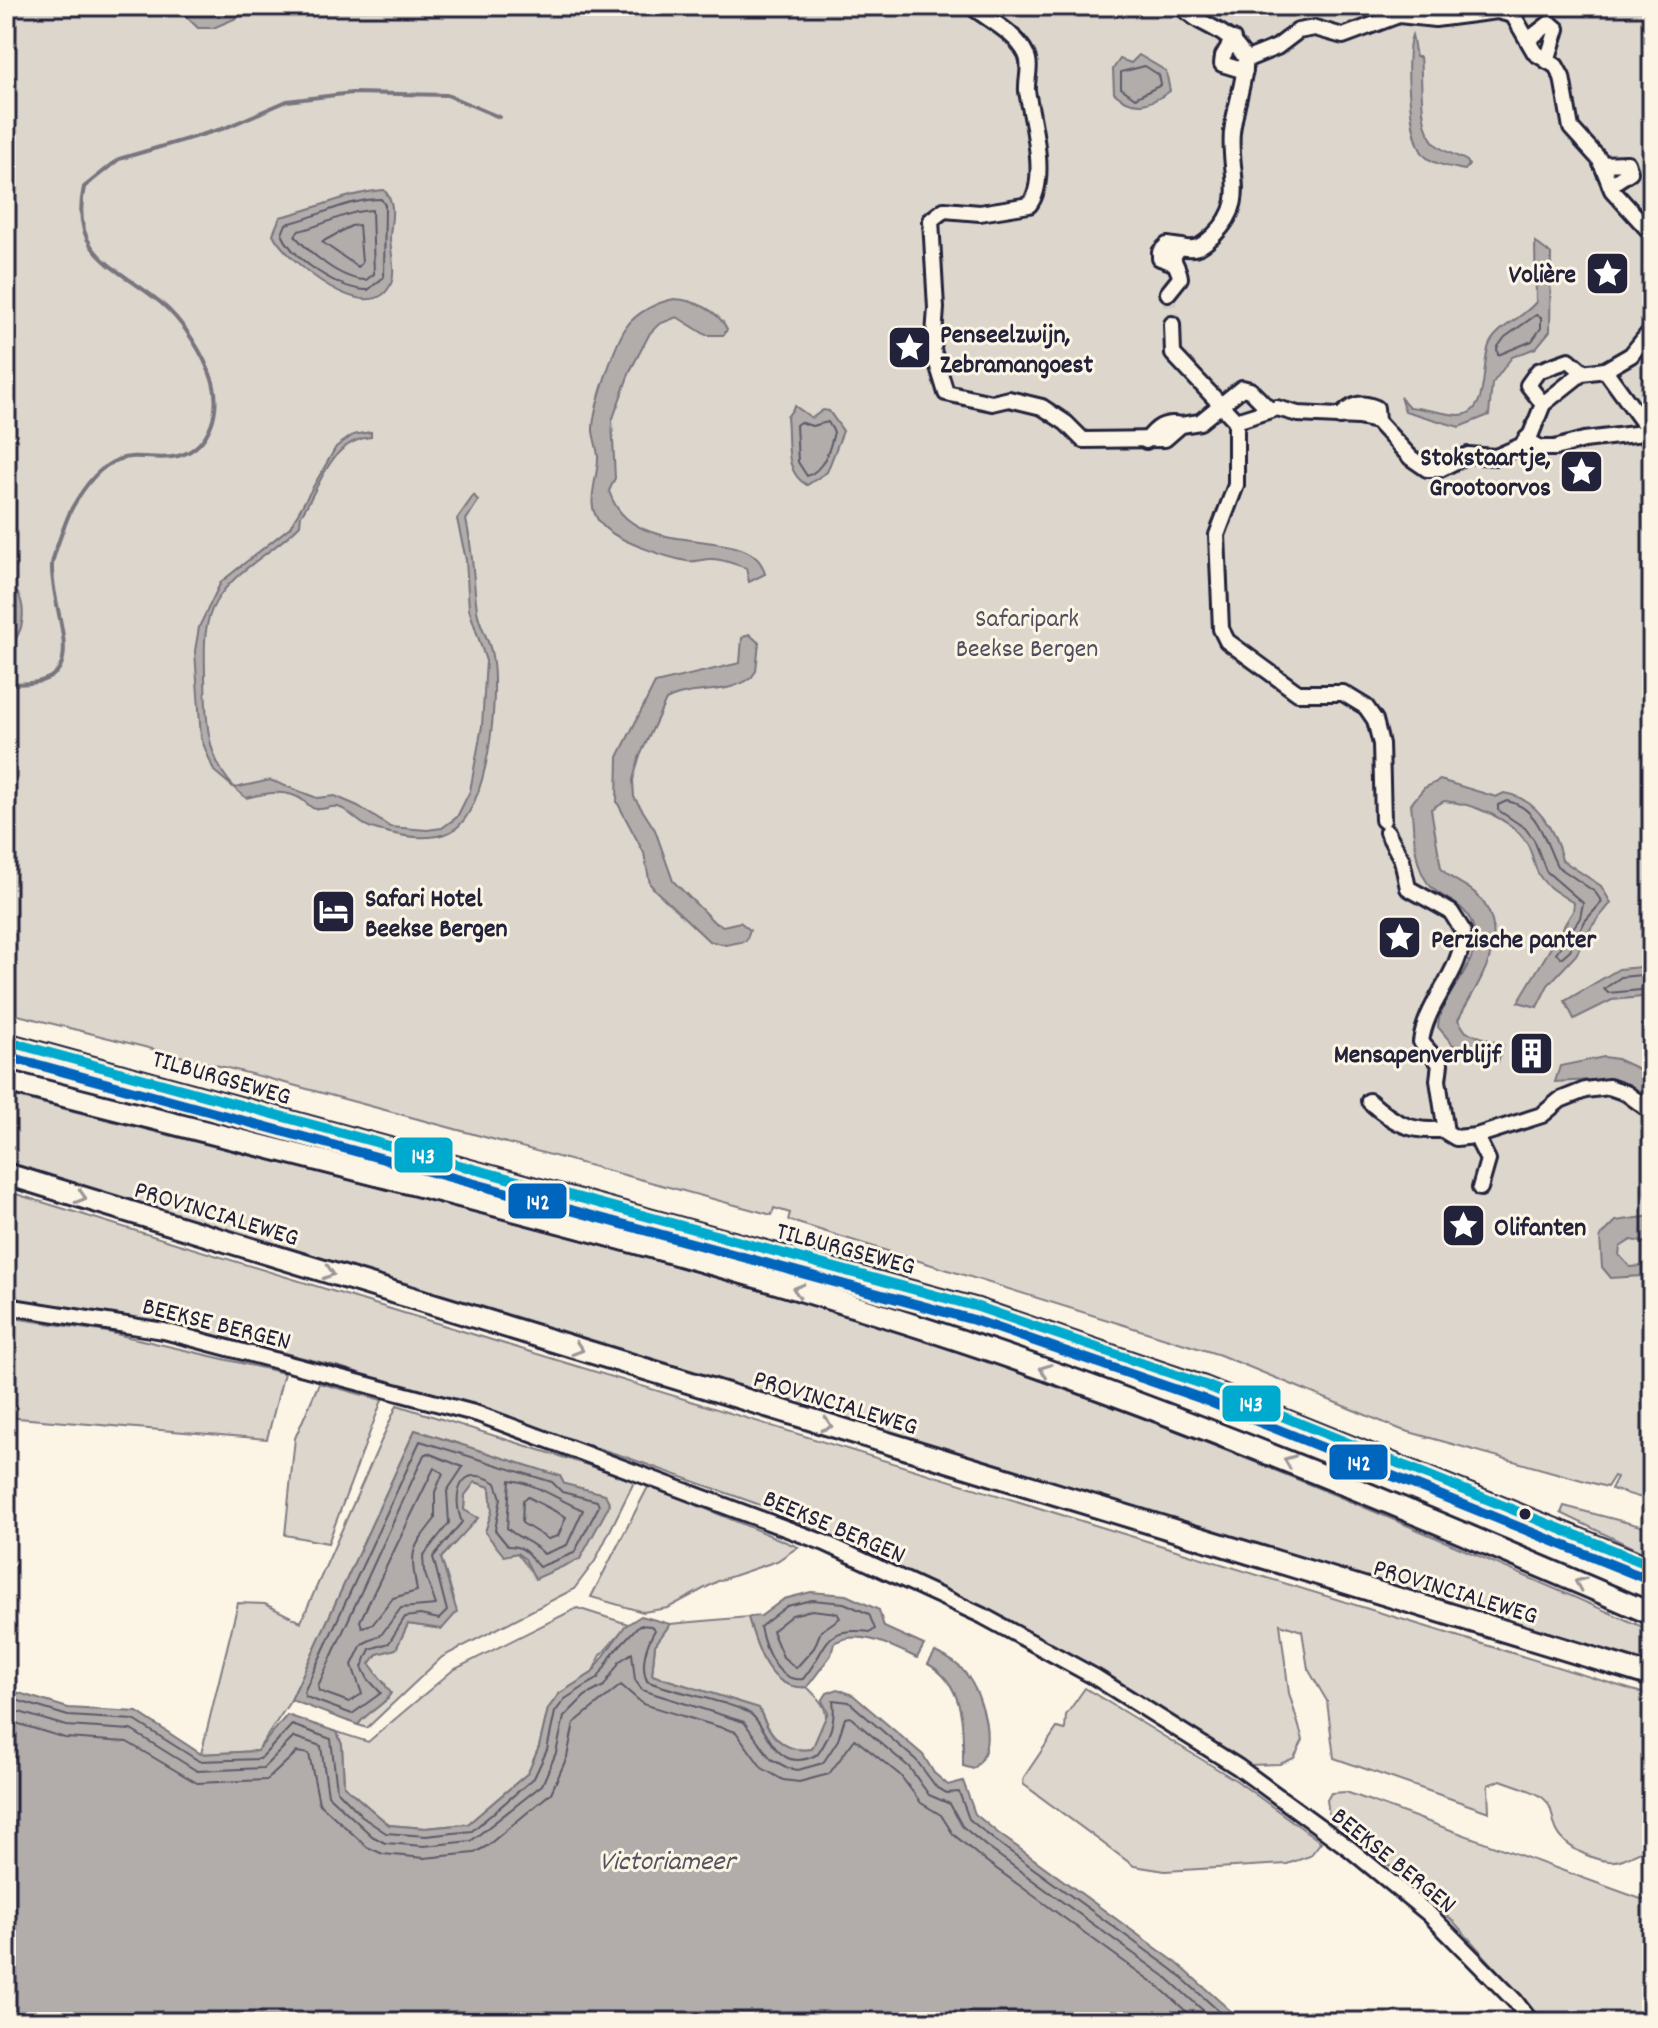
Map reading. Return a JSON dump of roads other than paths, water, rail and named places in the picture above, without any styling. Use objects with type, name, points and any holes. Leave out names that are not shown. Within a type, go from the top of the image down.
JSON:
[{"type":"highway","name":"PROVINCIALEWEG","points":[[6,1081],[679,1255],[987,1349],[1184,1419],[1652,1614]]},
{"type":"highway","name":"PROVINCIALEWEG","points":[[6,1174],[1652,1676]]},
{"type":"street","points":[[971,6],[1017,40],[1027,56],[1027,89],[1033,115],[1039,186],[1029,205],[980,213],[944,210],[931,220],[933,344],[946,393],[992,403],[1019,400],[1050,413],[1083,440],[1165,439],[1181,425],[1200,422],[1242,388],[1250,390],[1269,409]]},
{"type":"street","points":[[1168,293],[1180,278],[1174,253],[1181,247],[1198,249],[1225,224],[1234,207],[1237,191],[1231,154],[1232,131],[1245,66],[1233,39],[1217,27],[1191,17],[1181,6]]},
{"type":"street","points":[[1233,39],[1222,64],[1245,66],[1298,31],[1315,28],[1343,36],[1399,15],[1443,19],[1498,8],[1514,10],[1535,53],[1562,77],[1571,128],[1601,164],[1610,185],[1652,234]]},
{"type":"street","points":[[1528,40],[1550,23],[1557,29],[1547,61]]},
{"type":"street","points":[[1601,164],[1627,163],[1630,172],[1610,185]]},
{"type":"street","points":[[1172,324],[1173,354],[1236,421],[1236,485],[1218,526],[1217,587],[1223,635],[1298,693],[1349,695],[1369,711],[1375,720],[1381,744],[1385,826],[1402,860],[1408,888],[1451,912],[1463,931],[1458,962],[1424,1023],[1421,1042],[1440,1064],[1438,1080],[1445,1129],[1456,1138],[1476,1136],[1542,1115],[1560,1100],[1585,1090],[1617,1090],[1652,1112]]},
{"type":"street","points":[[1236,421],[1269,409],[1377,421],[1403,453],[1427,469],[1440,469],[1468,455],[1496,457],[1509,453],[1526,439],[1543,404],[1583,372],[1605,370],[1631,355],[1652,329]]},
{"type":"street","points":[[1543,404],[1528,385],[1538,371],[1569,360],[1583,372]]},
{"type":"street","points":[[1526,439],[1540,448],[1555,448],[1584,440],[1651,432],[1605,370]]},
{"type":"street","name":"TILBURGSEWEG","points":[[6,1041],[978,1307],[1205,1385],[1652,1566]]},
{"type":"street","points":[[1369,1101],[1389,1119],[1423,1133],[1445,1129]]},
{"type":"street","points":[[1476,1136],[1488,1160],[1480,1188]]},
{"type":"street","name":"BEEKSE BERGEN","points":[[6,1306],[164,1331],[478,1414],[825,1543],[983,1616],[1095,1677],[1212,1751],[1350,1849],[1429,1914],[1515,2001],[1531,2022]]},
{"type":"water","points":[[175,6],[265,6],[213,28],[198,28]]},
{"type":"water","points":[[1412,35],[1416,57],[1420,57],[1422,105],[1427,130],[1439,147],[1467,161],[1469,165],[1465,170],[1432,161],[1419,146],[1409,96],[1408,60]]},
{"type":"water","points":[[1139,55],[1166,71],[1170,91],[1148,103],[1135,104],[1114,93],[1113,69],[1120,59],[1131,63]]},
{"type":"water","points":[[384,190],[392,206],[390,237],[393,270],[392,281],[382,295],[368,299],[350,296],[330,287],[294,260],[273,234],[280,217],[357,194]]},
{"type":"water","points":[[1535,242],[1551,254],[1550,331],[1536,348],[1512,357],[1492,384],[1489,415],[1459,427],[1405,411],[1400,397],[1409,407],[1458,415],[1476,407],[1483,387],[1490,343],[1536,302]]},
{"type":"water","points":[[674,299],[705,307],[718,316],[727,329],[724,335],[706,335],[677,317],[659,324],[650,333],[630,371],[612,421],[615,478],[609,491],[622,514],[642,528],[666,536],[739,548],[756,557],[765,574],[749,582],[746,568],[733,563],[714,559],[686,561],[630,543],[603,526],[594,510],[592,501],[598,456],[594,421],[611,361],[627,326],[636,316],[648,308]]},
{"type":"water","points":[[795,406],[812,418],[823,410],[829,411],[843,431],[827,472],[807,485],[794,473],[789,455],[787,417]]},
{"type":"water","points":[[371,432],[371,437],[357,440],[336,456],[301,515],[300,525],[229,584],[215,604],[207,624],[205,645],[209,736],[218,763],[235,788],[270,780],[317,798],[335,796],[358,806],[390,827],[442,828],[457,817],[470,791],[482,726],[486,661],[469,609],[466,560],[457,519],[474,495],[478,501],[466,520],[477,610],[492,656],[492,724],[482,779],[474,802],[463,821],[450,832],[433,837],[405,836],[372,828],[343,809],[314,809],[290,794],[268,793],[246,798],[214,771],[201,738],[195,651],[199,627],[221,582],[290,527],[336,447],[353,435]]},
{"type":"water","points":[[6,582],[18,595],[23,612],[20,629],[11,645],[6,645]]},
{"type":"water","points":[[749,634],[759,643],[756,671],[751,678],[730,687],[687,693],[666,700],[639,758],[633,780],[634,797],[655,830],[673,881],[715,923],[723,926],[740,922],[750,930],[746,941],[726,945],[709,941],[650,884],[644,853],[617,802],[618,757],[655,683],[740,663],[742,638]]},
{"type":"water","points":[[1440,780],[1496,797],[1504,793],[1526,801],[1543,817],[1555,838],[1562,860],[1601,886],[1611,903],[1592,926],[1576,955],[1548,985],[1537,1007],[1518,1002],[1573,911],[1574,903],[1543,881],[1526,842],[1511,826],[1477,809],[1454,802],[1444,801],[1431,809],[1441,868],[1476,894],[1488,909],[1493,925],[1490,958],[1458,1020],[1466,1032],[1503,1045],[1498,1062],[1453,1045],[1438,1027],[1445,1003],[1472,956],[1475,943],[1471,920],[1460,907],[1427,882],[1417,855],[1411,804],[1424,788]]},
{"type":"water","points":[[1652,966],[1652,996],[1612,1000],[1574,1019],[1565,1001],[1619,969]]},
{"type":"water","points":[[1604,1057],[1617,1059],[1652,1075],[1652,1101],[1611,1079],[1555,1082],[1560,1066]]},
{"type":"water","points":[[1652,1216],[1652,1244],[1631,1240],[1620,1247],[1619,1255],[1630,1267],[1652,1265],[1652,1280],[1642,1276],[1611,1278],[1602,1267],[1600,1237],[1616,1221]]},
{"type":"water","points":[[415,1430],[560,1476],[564,1484],[605,1494],[610,1504],[580,1559],[535,1579],[525,1559],[517,1553],[504,1556],[485,1532],[492,1511],[490,1487],[475,1482],[465,1495],[464,1510],[478,1518],[441,1558],[457,1612],[442,1629],[408,1624],[396,1649],[377,1654],[370,1664],[391,1693],[358,1725],[291,1700]]},
{"type":"water","points":[[811,1592],[846,1595],[879,1610],[884,1627],[924,1645],[917,1658],[876,1641],[854,1637],[834,1643],[831,1655],[807,1687],[783,1682],[766,1665],[748,1617],[761,1616],[784,1599]]},
{"type":"water","name":"Victoriameer","points":[[641,1616],[670,1624],[655,1645],[652,1675],[759,1708],[772,1734],[793,1748],[812,1749],[828,1712],[822,1701],[827,1693],[838,1689],[853,1695],[923,1755],[934,1773],[948,1785],[963,1781],[975,1814],[1178,1964],[1243,2022],[6,2022],[6,1689],[68,1708],[137,1712],[201,1754],[257,1751],[287,1715],[337,1732],[342,1745],[344,1786],[389,1825],[425,1828],[468,1824],[528,1773],[539,1747],[548,1709],[559,1694],[592,1673],[625,1626]]},
{"type":"water","points":[[935,1652],[963,1670],[983,1708],[987,1736],[985,1749],[973,1769],[963,1766],[962,1723],[956,1696],[950,1684],[928,1664]]},
{"type":"waterway","points":[[6,683],[35,683],[53,676],[62,663],[64,646],[52,565],[70,512],[85,487],[103,468],[117,460],[172,457],[194,448],[209,430],[215,406],[209,371],[185,328],[160,302],[113,268],[90,244],[83,229],[81,210],[84,187],[119,159],[225,128],[287,101],[352,93],[447,95],[499,117]]},
{"type":"tunnel","points":[[1168,293],[1172,324]]},
{"type":"place","name":"Volière","points":[[1607,273]]},
{"type":"place","name":"Penseelzwijn, Zebramangoest","points":[[909,348]]},
{"type":"place","name":"Stokstaartje, Grootoorvos","points":[[1582,471]]},
{"type":"place","name":"Safari Hotel Beekse Bergen","points":[[334,912]]},
{"type":"place","name":"Perzische panter","points":[[1400,938]]},
{"type":"place","name":"Mensapenverblijf","points":[[1532,1053]]},
{"type":"place","name":"Olifanten","points":[[1463,1226]]},
{"type":"park label","name":"Safaripark Beekse Bergen","points":[[1027,632]]}]
